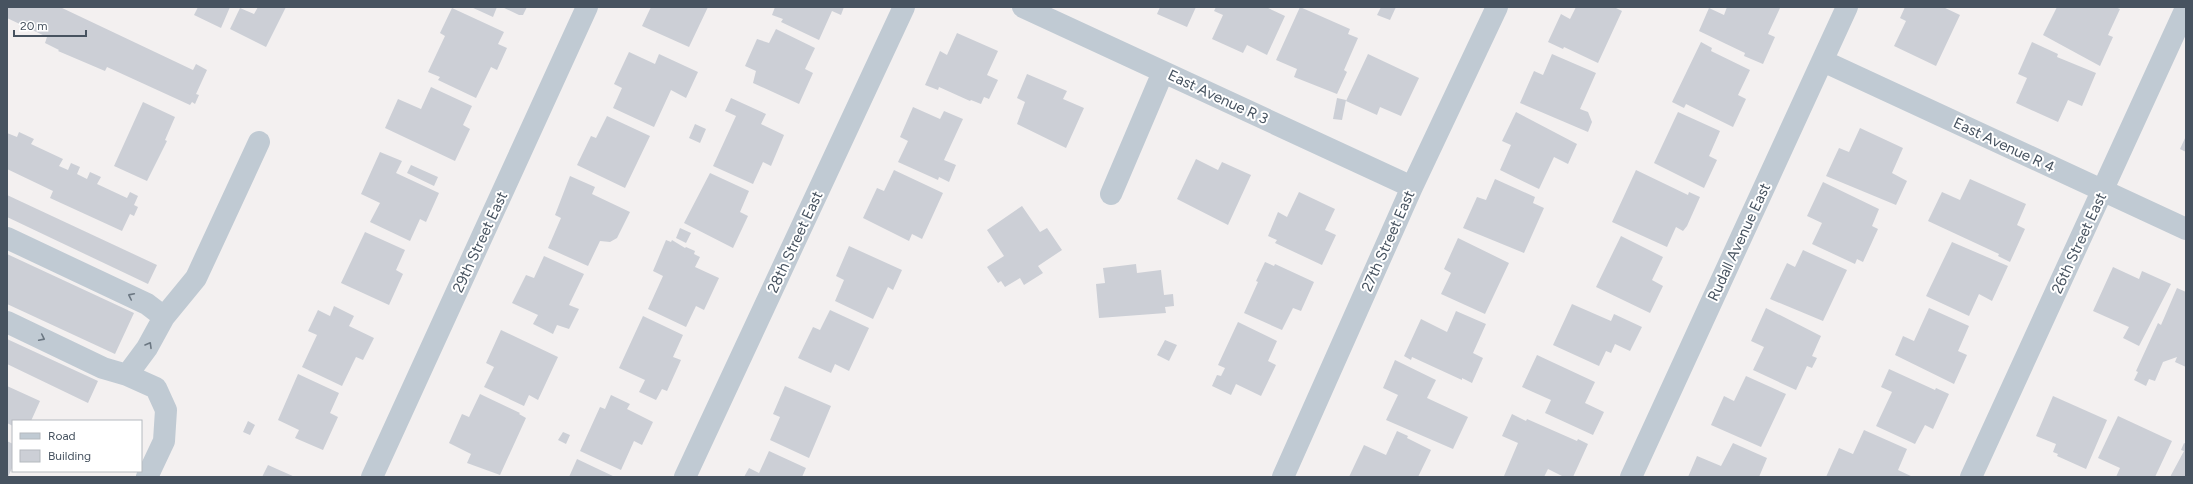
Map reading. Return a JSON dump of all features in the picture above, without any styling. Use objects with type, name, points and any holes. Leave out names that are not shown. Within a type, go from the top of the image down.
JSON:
[{"type":"street","name":"29th Street East","points":[[372,477],[587,7]]},
{"type":"street","name":"28th Street East","points":[[685,477],[904,7]]},
{"type":"street","name":"East Avenue R 3","points":[[1023,7],[1412,187]]},
{"type":"street","name":"27th Street East","points":[[1283,477],[1412,187],[1497,7]]},
{"type":"street","name":"Rudall Avenue East","points":[[1631,477],[1847,7]]},
{"type":"street","name":"26th Street East","points":[[1978,475],[2103,190],[2186,8]]},
{"type":"street","name":"East Avenue R 4","points":[[1822,61],[2186,229]]},
{"type":"street","points":[[1111,194],[1163,72]]},
{"type":"street","points":[[127,375],[147,348],[164,317],[196,278],[259,142]]},
{"type":"street","points":[[7,238],[140,301],[164,317]]},
{"type":"street","points":[[7,322],[103,368],[127,375],[156,388],[166,410],[164,440],[147,477]]},
{"type":"building","points":[[7,7],[60,7],[193,70],[196,64],[207,70],[196,94],[199,95],[195,104],[192,102],[190,105],[107,67],[105,71],[58,51],[59,50],[45,43],[47,37],[7,18]]},
{"type":"building","points":[[198,7],[230,7],[221,28],[194,15]]},
{"type":"building","points":[[258,7],[286,7],[266,47],[230,29],[240,8],[254,14]]},
{"type":"building","points":[[471,7],[497,7],[493,17]]},
{"type":"building","points":[[502,7],[527,7],[523,15],[519,15]]},
{"type":"building","points":[[651,7],[708,7],[689,47],[642,26]]},
{"type":"building","points":[[775,7],[844,7],[841,15],[832,11],[819,40],[781,22],[783,19],[772,15]]},
{"type":"building","points":[[1160,7],[1196,7],[1187,27],[1157,14]]},
{"type":"building","points":[[1216,7],[1266,7],[1285,16],[1267,55],[1247,45],[1243,53],[1212,39],[1223,15],[1214,11]]},
{"type":"building","points":[[1300,7],[1350,29],[1348,34],[1358,38],[1344,70],[1347,72],[1337,94],[1294,77],[1297,69],[1276,60]]},
{"type":"building","points":[[1381,7],[1396,7],[1390,20],[1377,15]]},
{"type":"building","points":[[1576,7],[1614,7],[1622,11],[1598,63],[1564,47],[1563,49],[1548,42],[1561,14],[1570,19]]},
{"type":"building","points":[[1727,7],[1780,8],[1768,34],[1775,37],[1763,64],[1744,56],[1745,53],[1699,31],[1709,8],[1724,15]]},
{"type":"building","points":[[1905,7],[1943,7],[1960,15],[1936,66],[1894,46],[1906,21],[1900,18]]},
{"type":"building","points":[[2057,7],[2115,7],[2120,9],[2108,35],[2113,37],[2100,66],[2043,35]]},
{"type":"building","points":[[452,8],[504,32],[498,44],[507,48],[497,70],[491,67],[476,98],[438,80],[440,77],[428,72],[445,36],[440,33]]},
{"type":"building","points":[[776,29],[815,48],[805,69],[813,73],[799,104],[753,83],[756,71],[745,66],[757,39],[769,43]]},
{"type":"building","points":[[957,33],[998,51],[987,75],[998,80],[989,99],[984,97],[981,104],[971,100],[970,101],[939,87],[938,90],[925,85],[940,51],[947,55]]},
{"type":"building","points":[[1701,42],[1712,48],[1711,51],[1750,70],[1738,95],[1746,99],[1733,127],[1686,104],[1684,108],[1672,102]]},
{"type":"building","points":[[2032,42],[2058,54],[2057,57],[2096,73],[2082,106],[2068,100],[2058,122],[2016,103],[2027,78],[2018,74]]},
{"type":"building","points":[[629,52],[655,64],[659,54],[698,72],[686,98],[671,90],[654,127],[613,108],[622,88],[614,84]]},
{"type":"building","points":[[1368,54],[1419,78],[1401,116],[1380,107],[1377,115],[1346,101]]},
{"type":"building","points":[[1552,54],[1596,73],[1580,109],[1588,112],[1592,122],[1588,132],[1520,103],[1534,71],[1543,75]]},
{"type":"building","points":[[1027,74],[1067,91],[1063,99],[1084,108],[1066,148],[1017,124],[1025,102],[1017,98]]},
{"type":"building","points":[[431,87],[472,106],[463,125],[470,129],[455,161],[385,128],[398,99],[421,109]]},
{"type":"building","points":[[731,98],[766,114],[761,124],[784,135],[771,166],[763,162],[753,184],[713,166],[736,116],[725,111]]},
{"type":"building","points":[[1337,98],[1346,100],[1342,120],[1333,119]]},
{"type":"building","points":[[143,102],[175,117],[165,140],[167,141],[147,181],[114,166]]},
{"type":"building","points":[[913,107],[940,119],[944,111],[963,119],[944,160],[956,165],[949,182],[939,177],[938,180],[898,162],[908,141],[900,137]]},
{"type":"building","points":[[1516,112],[1577,144],[1568,164],[1554,157],[1539,189],[1500,170],[1511,145],[1502,141]]},
{"type":"building","points":[[1678,112],[1720,131],[1709,156],[1717,160],[1704,188],[1654,163]]},
{"type":"building","points":[[607,116],[650,136],[625,188],[577,165],[591,136],[596,138]]},
{"type":"building","points":[[695,124],[706,129],[700,143],[689,138]]},
{"type":"building","points":[[1860,128],[1903,148],[1892,173],[1907,181],[1896,205],[1826,176],[1839,148],[1849,152]]},
{"type":"building","points":[[19,132],[34,139],[31,144],[63,159],[59,166],[68,170],[71,163],[80,167],[77,174],[87,179],[90,172],[101,177],[97,184],[127,198],[130,192],[138,196],[134,205],[138,207],[134,216],[130,214],[122,231],[50,198],[53,191],[7,169],[7,133],[17,137]]},
{"type":"building","points":[[2186,136],[2186,152],[2180,149]]},
{"type":"building","points":[[380,152],[402,161],[396,173],[439,193],[426,222],[420,219],[410,241],[370,222],[380,203],[361,194]]},
{"type":"building","points":[[1196,159],[1218,170],[1222,162],[1251,175],[1228,225],[1177,199]]},
{"type":"building","points":[[411,165],[438,177],[434,186],[407,173]]},
{"type":"building","points":[[894,170],[943,193],[922,239],[912,234],[909,241],[863,218],[877,188],[884,191]]},
{"type":"building","points":[[1636,170],[1688,195],[1689,192],[1700,197],[1687,226],[1683,231],[1676,227],[1667,247],[1612,222]]},
{"type":"building","points":[[710,173],[749,191],[740,212],[748,216],[733,248],[684,223]]},
{"type":"building","points":[[570,176],[595,187],[592,194],[630,212],[617,238],[610,242],[600,241],[588,266],[548,248],[561,218],[555,215]]},
{"type":"building","points":[[1495,179],[1535,197],[1533,203],[1544,208],[1524,253],[1463,228],[1477,197],[1486,200]]},
{"type":"building","points":[[1970,179],[2026,204],[2017,225],[2025,229],[2010,262],[1998,256],[1999,254],[1928,221],[1942,192],[1960,200]]},
{"type":"building","points":[[1823,182],[1879,209],[1872,226],[1878,229],[1863,262],[1857,259],[1855,264],[1812,244],[1822,223],[1807,216]]},
{"type":"building","points":[[1299,192],[1335,209],[1325,230],[1336,235],[1322,265],[1275,243],[1277,240],[1268,236],[1278,212],[1287,217]]},
{"type":"building","points":[[7,195],[157,265],[148,284],[7,217]]},
{"type":"building","points":[[1022,206],[1040,232],[1047,228],[1062,250],[1038,266],[1043,273],[1024,285],[1020,278],[1005,287],[1001,281],[998,283],[987,267],[1004,256],[987,230]]},
{"type":"building","points":[[680,228],[691,233],[686,243],[676,238]]},
{"type":"building","points":[[365,232],[405,250],[396,270],[403,274],[389,305],[341,283]]},
{"type":"building","points":[[1621,236],[1663,257],[1652,280],[1663,286],[1650,313],[1596,287]]},
{"type":"building","points":[[1458,238],[1509,263],[1485,314],[1441,294],[1451,273],[1444,269]]},
{"type":"building","points":[[666,240],[671,242],[672,240],[685,248],[686,247],[695,251],[694,254],[700,257],[695,267],[719,278],[704,310],[696,306],[686,327],[648,309],[663,276],[653,271]]},
{"type":"building","points":[[1952,242],[2008,266],[1992,301],[1979,294],[1969,316],[1926,296]]},
{"type":"building","points":[[849,246],[902,270],[893,290],[888,287],[873,319],[835,301],[844,280],[836,276]]},
{"type":"building","points":[[1803,250],[1847,270],[1823,321],[1770,299],[1787,263],[1795,267]]},
{"type":"building","points":[[7,254],[134,313],[115,354],[7,304]]},
{"type":"building","points":[[544,256],[584,274],[569,305],[579,309],[569,329],[557,325],[553,334],[533,324],[538,315],[512,303],[526,275],[534,278]]},
{"type":"building","points":[[1265,262],[1274,266],[1275,264],[1314,282],[1301,311],[1293,308],[1282,330],[1244,313]]},
{"type":"building","points":[[1136,264],[1137,273],[1161,270],[1164,295],[1173,294],[1174,306],[1165,307],[1166,313],[1099,318],[1096,284],[1105,283],[1103,268]]},
{"type":"building","points":[[2113,267],[2139,279],[2142,271],[2171,284],[2139,346],[2123,338],[2129,327],[2093,311]]},
{"type":"building","points":[[2177,288],[2186,292],[2186,367],[2175,362],[2177,357],[2163,362],[2155,381],[2149,379],[2146,386],[2134,380],[2138,372],[2136,371],[2158,323],[2161,325]]},
{"type":"building","points":[[1572,304],[1611,321],[1614,314],[1642,327],[1630,351],[1615,344],[1611,353],[1606,351],[1599,366],[1553,345]]},
{"type":"building","points":[[334,306],[354,316],[349,326],[374,338],[363,360],[356,357],[342,386],[302,367],[317,335],[308,331],[318,310],[330,316]]},
{"type":"building","points":[[1766,308],[1821,336],[1812,356],[1817,358],[1812,368],[1807,366],[1796,390],[1753,370],[1764,347],[1751,341]]},
{"type":"building","points":[[1929,308],[1969,326],[1958,351],[1967,355],[1954,384],[1895,355],[1903,336],[1914,341]]},
{"type":"building","points":[[830,310],[869,328],[849,371],[835,364],[831,373],[798,358],[813,327],[820,330]]},
{"type":"building","points":[[1456,311],[1486,324],[1473,353],[1483,358],[1472,383],[1462,378],[1462,380],[1412,357],[1411,360],[1404,356],[1421,319],[1447,332]]},
{"type":"building","points":[[643,316],[683,335],[673,357],[681,360],[667,391],[662,389],[656,400],[639,392],[645,380],[619,368]]},
{"type":"building","points":[[1238,322],[1277,341],[1268,361],[1276,365],[1261,396],[1236,384],[1231,395],[1212,386],[1217,375],[1221,376],[1225,368],[1218,365]]},
{"type":"building","points":[[501,330],[558,357],[538,400],[529,395],[524,406],[484,387],[494,367],[486,363]]},
{"type":"building","points":[[7,339],[98,381],[88,403],[7,364]]},
{"type":"building","points":[[1165,340],[1177,345],[1169,361],[1157,355]]},
{"type":"building","points":[[1537,355],[1595,382],[1585,403],[1604,412],[1593,435],[1545,413],[1551,400],[1522,387]]},
{"type":"building","points":[[1395,360],[1436,380],[1427,398],[1468,417],[1453,449],[1386,420],[1398,395],[1383,388]]},
{"type":"building","points":[[1889,369],[1935,390],[1936,388],[1949,394],[1933,429],[1925,425],[1915,444],[1876,426],[1892,392],[1881,387]]},
{"type":"building","points":[[298,374],[339,393],[330,413],[338,417],[323,450],[295,438],[299,430],[278,420]]},
{"type":"building","points":[[1746,376],[1786,394],[1761,447],[1711,425],[1724,396],[1734,401]]},
{"type":"building","points":[[7,386],[40,401],[31,420],[12,420],[12,426],[7,423]]},
{"type":"building","points":[[785,386],[831,406],[809,458],[770,440],[780,417],[773,414]]},
{"type":"building","points":[[480,394],[520,413],[519,414],[526,418],[500,475],[467,463],[471,454],[449,443],[462,414],[469,417]]},
{"type":"building","points":[[611,395],[630,404],[627,409],[653,422],[642,445],[634,441],[621,470],[580,451],[600,407],[605,409]]},
{"type":"building","points":[[2053,396],[2107,420],[2086,469],[2057,456],[2058,454],[2053,452],[2056,444],[2036,436]]},
{"type":"building","points":[[1512,414],[1526,421],[1527,419],[1577,441],[1578,439],[1588,444],[1573,477],[1564,477],[1548,469],[1544,477],[1504,476],[1518,443],[1502,436]]},
{"type":"building","points":[[2118,416],[2172,441],[2155,477],[2116,477],[2120,468],[2098,458]]},
{"type":"building","points":[[248,421],[255,425],[250,435],[243,432]]},
{"type":"building","points":[[1864,430],[1907,449],[1898,470],[1913,477],[1826,477],[1839,448],[1853,454]]},
{"type":"building","points":[[1397,431],[1408,436],[1407,438],[1431,450],[1418,477],[1349,477],[1364,445],[1386,455]]},
{"type":"building","points":[[563,432],[570,435],[566,444],[558,440]]},
{"type":"building","points":[[7,441],[12,444],[12,468],[8,477]]},
{"type":"building","points":[[1733,443],[1767,458],[1759,477],[1688,477],[1697,456],[1721,466]]},
{"type":"building","points":[[2184,443],[2186,444],[2186,477],[2170,477],[2184,451],[2181,450]]},
{"type":"building","points":[[769,451],[806,468],[802,477],[744,477],[749,468],[759,473]]},
{"type":"building","points":[[577,459],[615,477],[569,477]]},
{"type":"building","points":[[268,465],[295,477],[262,477]]}]
